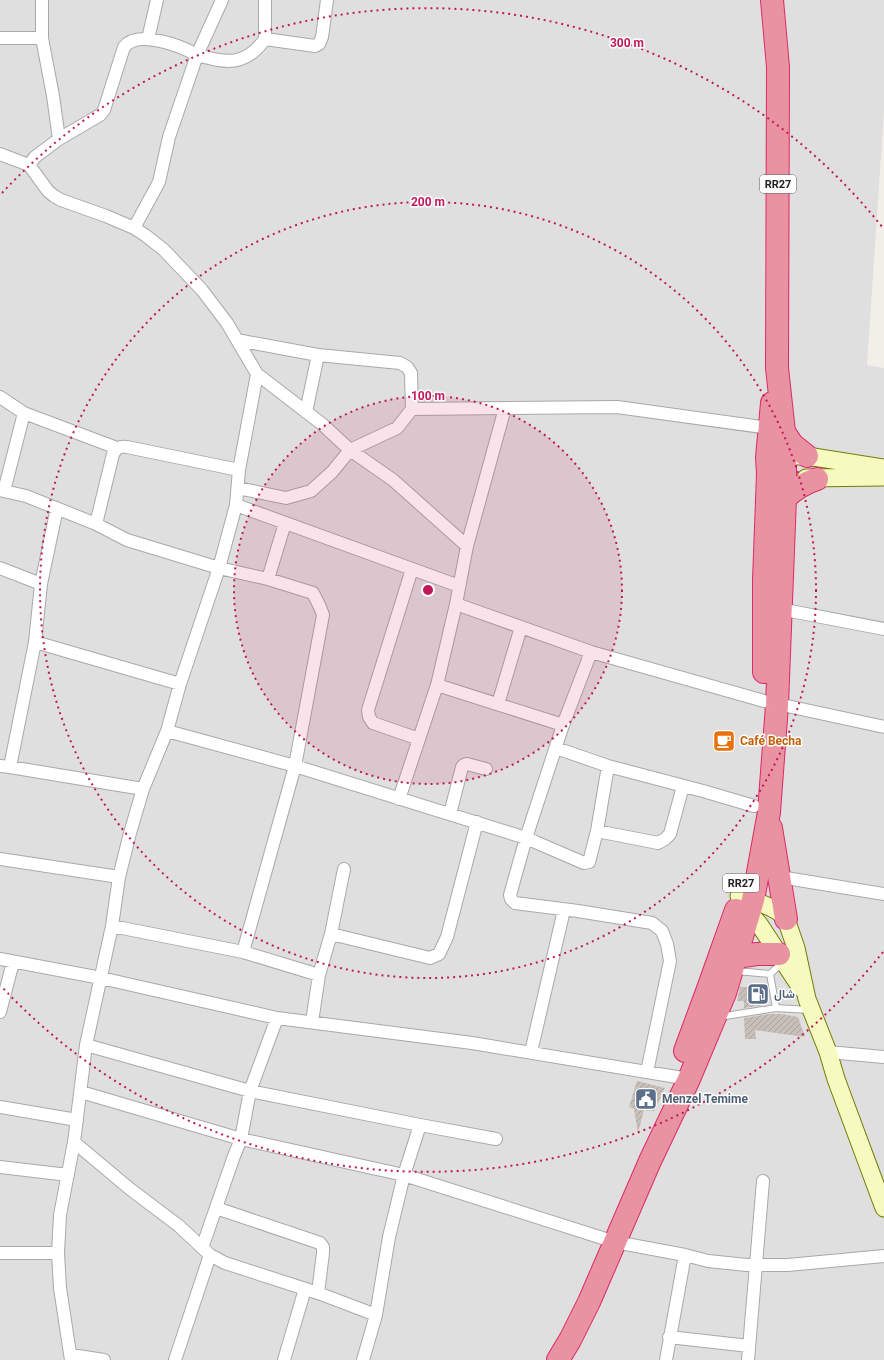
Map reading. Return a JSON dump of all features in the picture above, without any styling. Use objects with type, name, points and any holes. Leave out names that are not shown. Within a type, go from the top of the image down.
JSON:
[{"type":"highway","name":"RR27","points":[[770,703],[764,580],[776,466],[777,430],[778,67],[772,0]]},
{"type":"highway","points":[[777,430],[807,456]]},
{"type":"highway","name":"RR27","points":[[705,1020],[725,993],[734,964],[762,809],[770,703],[780,608],[785,498],[776,466]]},
{"type":"highway","points":[[785,498],[797,487],[806,482],[817,479]]},
{"type":"highway","points":[[762,809],[780,877],[786,919]]},
{"type":"highway","name":"RR27","points":[[543,1360],[558,1336],[609,1240],[682,1078],[705,1020],[710,986],[745,904]]},
{"type":"highway","points":[[734,964],[757,954],[788,954]]},
{"type":"highway","name":"RR27","points":[[558,1360],[589,1302],[609,1240]]},
{"type":"street","points":[[42,0],[42,38],[52,89],[59,139]]},
{"type":"street","points":[[148,39],[157,0]]},
{"type":"street","points":[[134,228],[159,182],[169,138],[197,55],[222,0]]},
{"type":"street","points":[[29,165],[35,157],[59,139],[100,115],[104,110],[124,47],[127,43],[131,41],[148,39],[183,47],[197,55],[217,61],[234,62],[244,59],[253,53],[265,39],[265,0]]},
{"type":"street","points":[[265,39],[315,46],[319,44],[322,37],[327,0]]},
{"type":"street","points":[[0,38],[42,38]]},
{"type":"street","points":[[0,154],[29,165],[48,191],[54,196],[134,228],[164,250],[202,290],[227,323],[257,374],[322,424],[350,450],[393,480],[467,546]]},
{"type":"street","points":[[237,340],[318,354],[400,364],[406,367],[411,373],[412,409],[397,428],[350,450],[332,472],[311,491],[286,498],[238,488]]},
{"type":"street","points":[[306,412],[318,354]]},
{"type":"street","points":[[104,1360],[71,1357],[60,1288],[58,1253],[60,1215],[74,1142],[86,1045],[112,926],[119,877],[130,833],[143,789],[167,731],[180,684],[219,568],[236,505],[239,470],[257,374]]},
{"type":"street","points":[[0,397],[24,414],[117,448],[127,447],[239,470]]},
{"type":"street","points":[[412,409],[617,407],[777,430]]},
{"type":"street","points":[[399,799],[437,685],[456,604],[467,546],[505,408]]},
{"type":"street","points":[[24,414],[2,490],[26,496],[57,508],[96,524],[127,540],[219,568],[268,579],[313,593],[320,607],[323,615],[295,766],[243,952]]},
{"type":"street","points":[[96,524],[113,454],[117,448]]},
{"type":"street","points":[[776,466],[807,456],[884,468]]},
{"type":"street","points":[[776,466],[817,479],[884,477]]},
{"type":"street","points":[[236,505],[459,586]]},
{"type":"street","points":[[57,508],[41,584],[35,642],[5,766],[143,789]]},
{"type":"street","points":[[268,579],[285,523]]},
{"type":"street","points":[[0,568],[41,584]]},
{"type":"street","points":[[412,569],[368,710],[369,717],[373,723],[419,739]]},
{"type":"street","points":[[456,604],[590,652],[770,703],[884,727]]},
{"type":"street","points":[[780,608],[884,629]]},
{"type":"street","points":[[498,704],[521,627]]},
{"type":"street","points":[[35,642],[180,684]]},
{"type":"street","points":[[590,652],[563,725],[526,838],[510,894],[515,904],[578,911],[652,923],[662,931],[667,944],[670,961],[647,1072]]},
{"type":"street","points":[[437,685],[563,725]]},
{"type":"street","points":[[167,731],[295,766],[477,822],[526,838],[584,863],[589,862],[608,766]]},
{"type":"street","points":[[556,748],[608,766],[762,809]]},
{"type":"street","points":[[450,814],[462,767],[467,764],[486,768]]},
{"type":"street","points":[[596,831],[658,842],[665,839],[670,834],[683,786]]},
{"type":"street","points":[[331,934],[430,958],[439,954],[447,937],[477,822]]},
{"type":"street","points":[[0,859],[119,877]]},
{"type":"street","points":[[312,1022],[319,975],[331,934],[344,869]]},
{"type":"street","points":[[780,877],[884,894]]},
{"type":"street","points":[[745,904],[779,912],[786,919],[788,954],[828,1052],[836,1079],[884,1208]]},
{"type":"street","points":[[745,904],[759,924],[788,954]]},
{"type":"street","points":[[531,1052],[564,910]]},
{"type":"street","points":[[112,926],[243,952],[319,975]]},
{"type":"street","points":[[0,959],[100,978],[277,1018],[531,1052],[682,1078]]},
{"type":"street","points":[[0,1012],[13,962]]},
{"type":"street","points":[[175,1360],[206,1251],[216,1208],[241,1139],[250,1091],[277,1018]]},
{"type":"street","points":[[86,1045],[250,1091],[496,1139]]},
{"type":"street","points":[[828,1052],[884,1057]]},
{"type":"street","points":[[81,1092],[241,1139],[404,1175],[609,1240],[708,1261],[755,1265],[788,1265],[884,1256]]},
{"type":"street","points":[[0,1107],[77,1120]]},
{"type":"street","points":[[363,1360],[376,1315],[389,1237],[404,1175],[420,1125]]},
{"type":"street","points":[[74,1142],[130,1189],[179,1226],[206,1251],[225,1263],[318,1293],[376,1315]]},
{"type":"street","points":[[0,1166],[68,1175]]},
{"type":"street","points":[[748,1360],[762,1181]]},
{"type":"street","points":[[216,1208],[320,1244],[323,1247],[323,1253],[318,1293]]},
{"type":"street","points":[[0,1253],[58,1253]]},
{"type":"street","points":[[666,1360],[685,1255]]},
{"type":"street","points":[[284,1360],[304,1289]]},
{"type":"street","points":[[669,1337],[749,1346]]},
{"type":"lane","points":[[770,974],[788,954]]},
{"type":"lane","points":[[734,964],[770,974]]},
{"type":"lane","points":[[770,974],[776,1008]]},
{"type":"lane","points":[[705,1020],[809,1004]]},
{"type":"shaded area","points":[[0,0],[884,0],[884,111],[867,365],[884,368],[884,1360],[0,1360]]},
{"type":"building","points":[[740,987],[763,987],[763,1005],[744,1008],[744,1001],[737,1001]]},
{"type":"building","points":[[769,1014],[781,1014],[798,1017],[805,1037],[755,1030],[756,1039],[745,1039],[744,1018]]},
{"type":"building","name":"Menzel Temime","points":[[637,1081],[665,1088],[654,1111],[644,1110],[638,1133],[634,1109],[629,1107]]},
{"type":"place","name":"Café Becha","points":[[724,741]]},
{"type":"place","name":"شال","points":[[758,994]]},
{"type":"place","name":"Menzel Temime","points":[[646,1099]]}]
